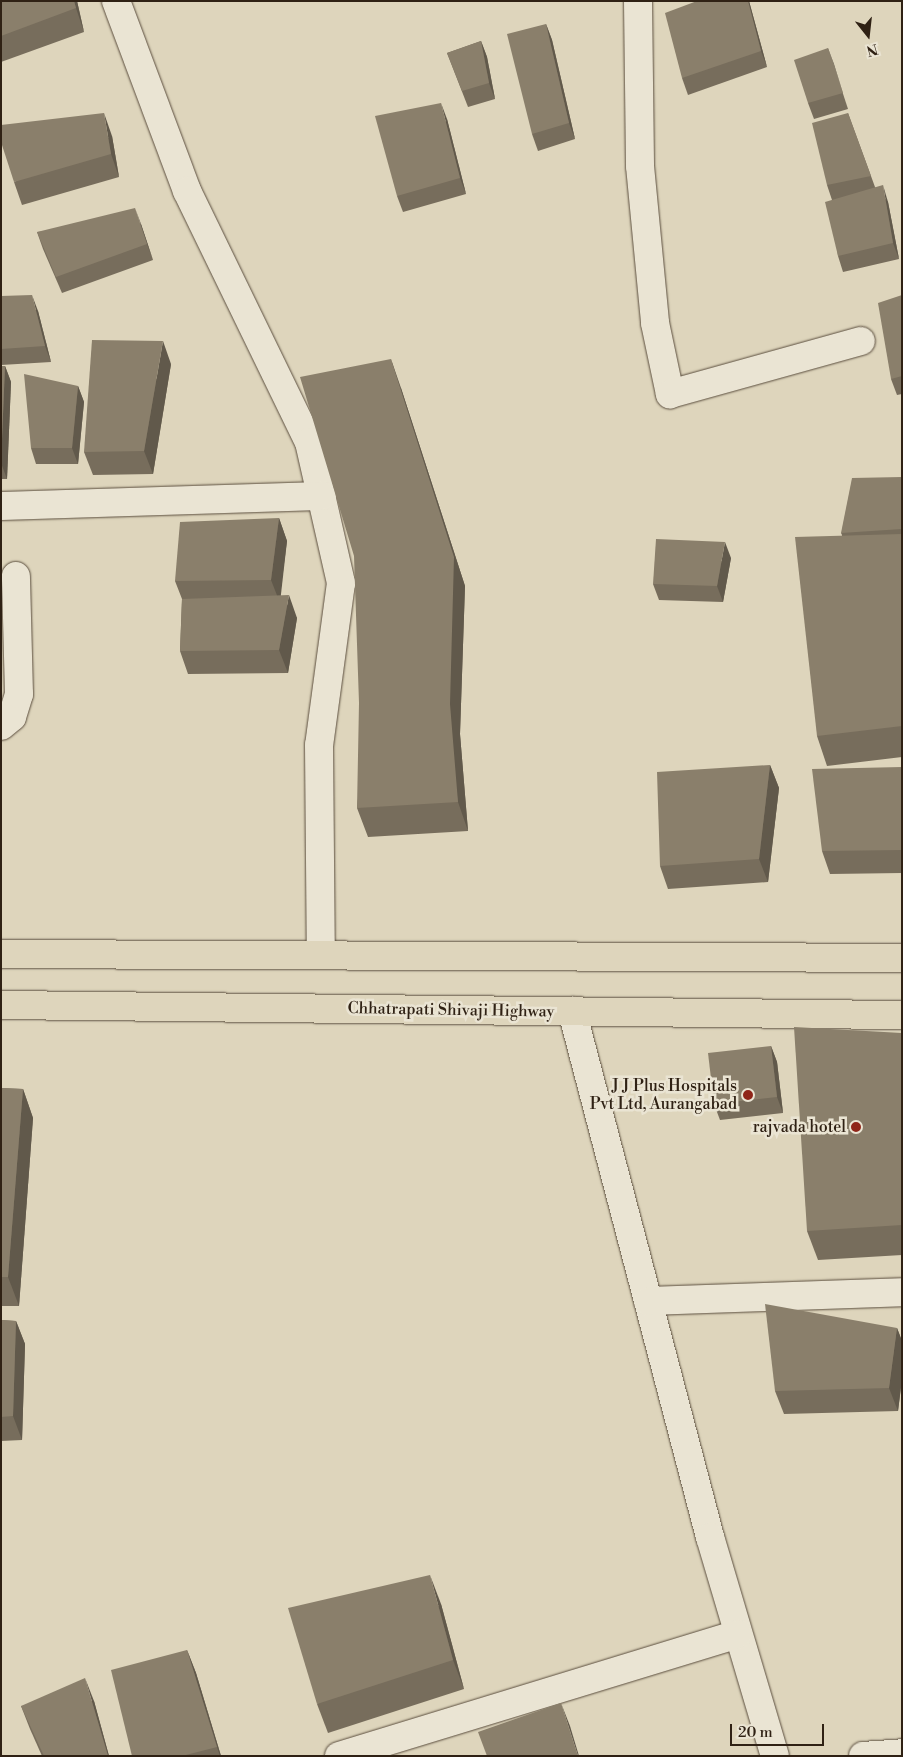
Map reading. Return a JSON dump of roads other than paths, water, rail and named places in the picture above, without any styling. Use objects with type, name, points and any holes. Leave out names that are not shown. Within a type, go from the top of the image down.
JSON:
[{"type":"highway","points":[[1,954],[902,958]]},
{"type":"highway","name":"Chhatrapati Shivaji Highway","points":[[1,1006],[902,1015]]},
{"type":"street","points":[[116,1],[187,191],[310,442],[341,582],[319,745],[321,955]]},
{"type":"street","points":[[638,1],[640,166],[655,323],[670,394],[861,341]]},
{"type":"street","points":[[1,506],[322,496]]},
{"type":"street","points":[[1,726],[12,717],[19,694],[16,576]]},
{"type":"street","points":[[572,1011],[738,1634],[775,1756]]},
{"type":"street","points":[[648,1301],[902,1292]]},
{"type":"street","points":[[340,1756],[738,1634]]},
{"type":"street","points":[[863,1756],[902,1753]]},
{"type":"place","name":"J J Plus Hospitals Pvt Ltd, Aurangabad","points":[[748,1095]]},
{"type":"place","name":"rajvada hotel","points":[[856,1127]]}]
